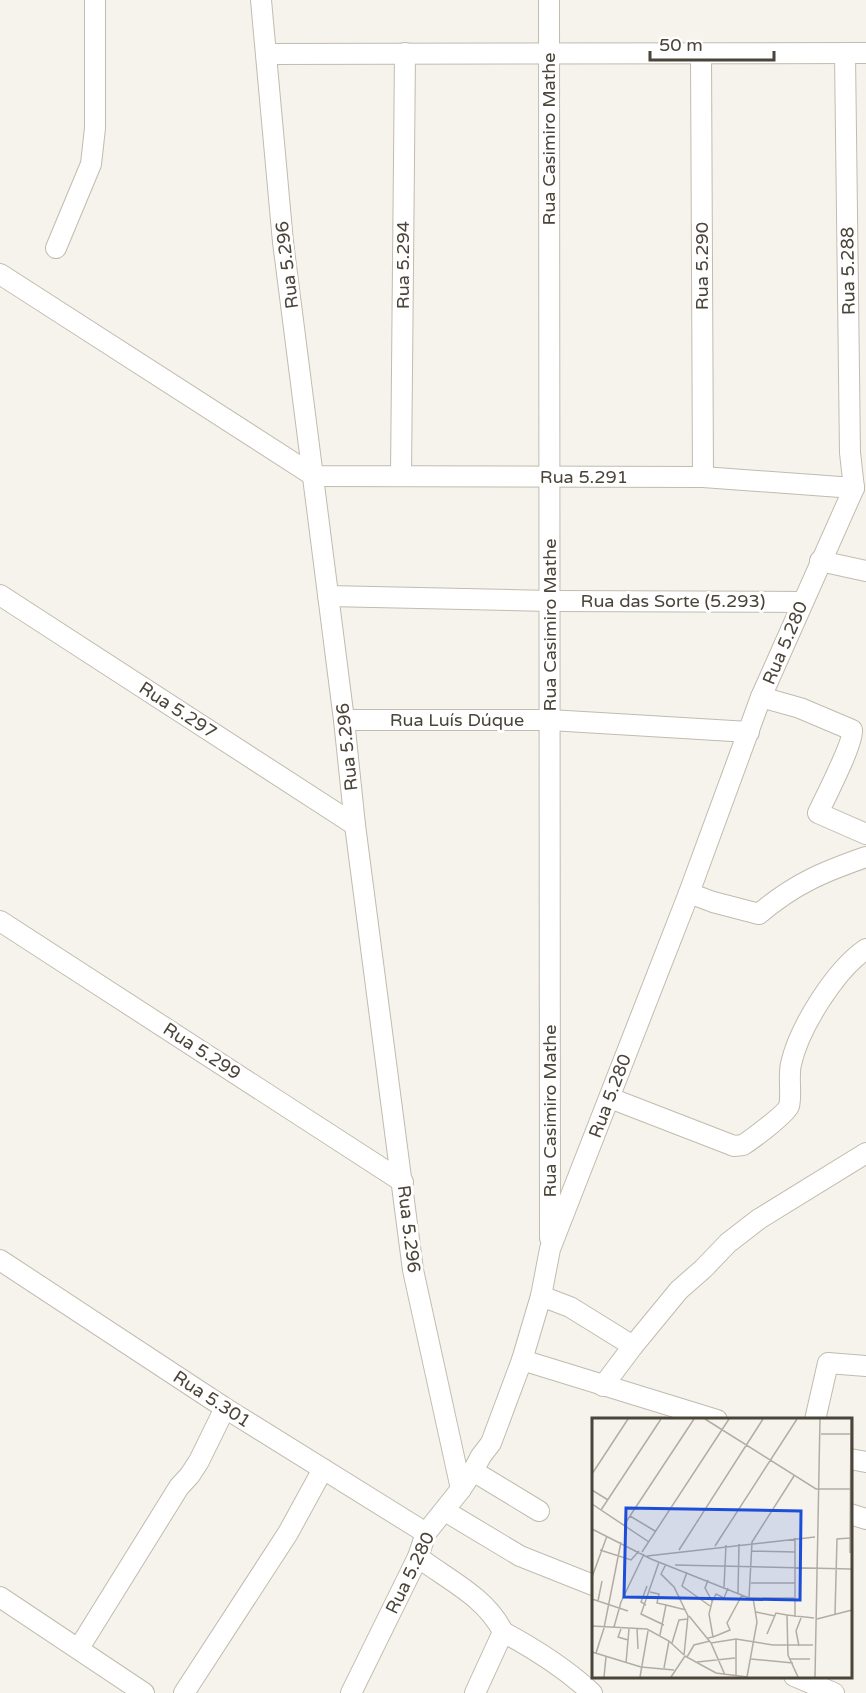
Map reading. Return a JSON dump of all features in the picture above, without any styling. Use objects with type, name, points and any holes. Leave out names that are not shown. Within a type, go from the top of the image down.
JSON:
[{"type":"street","points":[[56,248],[91,165],[95,128],[95,0]]},
{"type":"street","name":"Rua 5.296","points":[[261,0],[283,242],[413,1270],[461,1489]]},
{"type":"street","name":"Rua Casimiro Mathe","points":[[549,0],[550,1250]]},
{"type":"street","name":"Rua 5.294","points":[[401,476],[405,53]]},
{"type":"street","points":[[266,54],[866,53]]},
{"type":"street","name":"Rua 5.290","points":[[701,54],[703,477]]},
{"type":"street","name":"Rua 5.288","points":[[845,54],[857,183],[858,453],[854,488]]},
{"type":"street","points":[[0,274],[314,476]]},
{"type":"street","name":"Rua 5.291","points":[[314,476],[703,477],[854,488]]},
{"type":"street","name":"Rua 5.280","points":[[351,1693],[418,1557],[426,1533],[461,1489],[491,1443],[522,1360],[541,1296],[550,1250],[689,893],[761,697],[854,488]]},
{"type":"street","points":[[820,561],[866,571]]},
{"type":"street","name":"Rua 5.297","points":[[0,595],[355,825]]},
{"type":"street","name":"Rua das Sorte (5.293)","points":[[328,596],[550,601],[802,602]]},
{"type":"street","points":[[761,697],[800,708],[852,730],[853,734],[847,750],[818,813],[866,834]]},
{"type":"street","name":"Rua Luís Dúque","points":[[344,720],[550,720],[749,732]]},
{"type":"street","points":[[689,893],[759,914],[793,888],[827,870],[866,857]]},
{"type":"street","name":"Rua 5.299","points":[[0,921],[403,1182]]},
{"type":"street","points":[[610,1098],[734,1146],[743,1144],[789,1106],[791,1065],[808,1022],[835,981],[866,950]]},
{"type":"street","points":[[603,1386],[679,1290],[728,1243],[759,1219],[866,1154]]},
{"type":"street","name":"Rua 5.301","points":[[0,1260],[225,1408],[426,1533]]},
{"type":"street","points":[[541,1296],[570,1307],[633,1346]]},
{"type":"street","points":[[522,1360],[710,1418]]},
{"type":"street","points":[[815,1418],[828,1363],[866,1366]]},
{"type":"street","points":[[79,1648],[179,1487],[199,1461],[225,1408]]},
{"type":"street","points":[[851,1459],[866,1462]]},
{"type":"street","points":[[184,1693],[288,1533],[323,1469]]},
{"type":"street","points":[[473,1471],[539,1511]]},
{"type":"street","points":[[445,1511],[520,1556],[592,1584]]},
{"type":"street","points":[[851,1515],[866,1519]]},
{"type":"street","points":[[418,1557],[483,1604],[495,1616],[503,1632],[526,1644],[576,1678],[592,1693]]},
{"type":"street","points":[[0,1597],[144,1693]]},
{"type":"street","points":[[475,1693],[503,1632]]},
{"type":"street","points":[[796,1678],[834,1693]]}]
